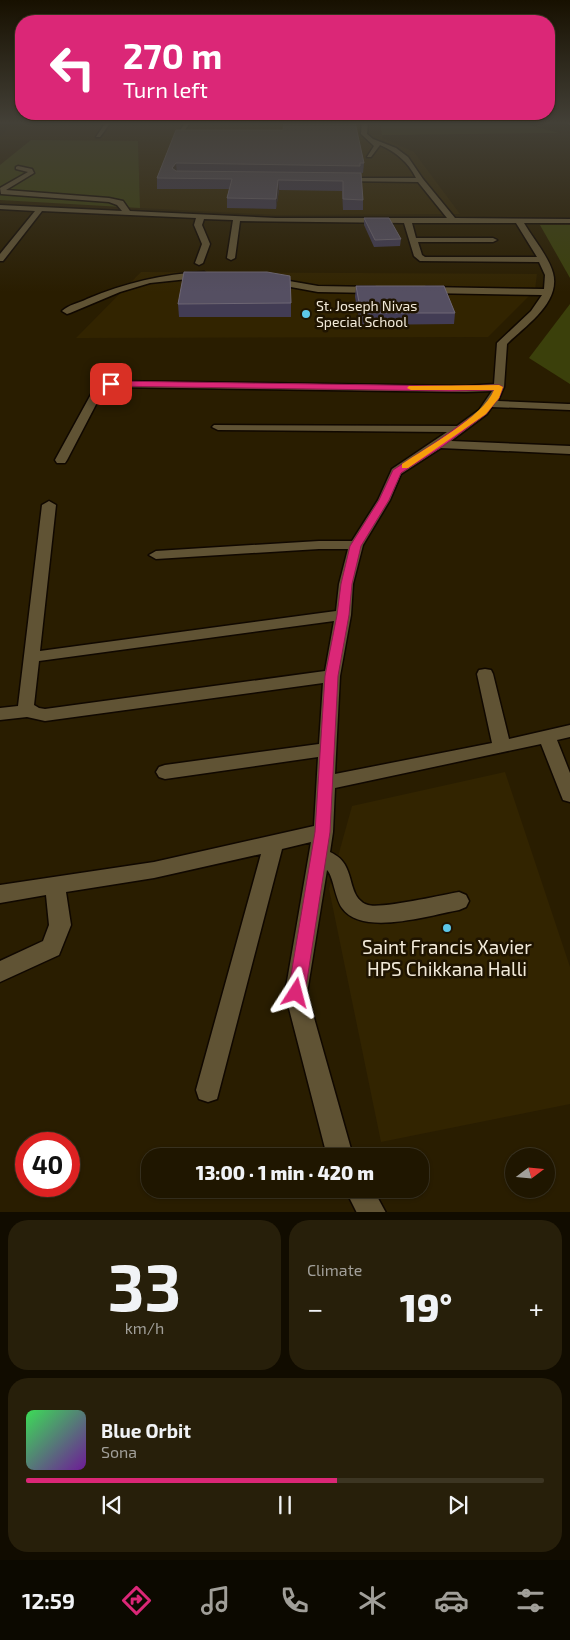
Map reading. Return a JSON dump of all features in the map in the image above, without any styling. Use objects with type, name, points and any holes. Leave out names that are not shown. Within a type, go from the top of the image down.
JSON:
[{"type":"street","points":[[22,179],[1,192],[109,200],[120,203],[128,212]]},
{"type":"street","points":[[330,180],[420,180],[452,220]]},
{"type":"street","points":[[0,207],[237,218],[570,221]]},
{"type":"street","points":[[0,259],[40,209]]},
{"type":"street","points":[[211,209],[230,209]]},
{"type":"street","points":[[434,211],[444,210]]},
{"type":"street","points":[[338,212],[348,212]]},
{"type":"street","points":[[199,263],[206,244],[198,225],[200,216]]},
{"type":"street","points":[[231,258],[237,218]]},
{"type":"street","points":[[407,220],[418,256],[423,259],[541,260]]},
{"type":"street","points":[[338,1148],[296,993],[323,832],[332,676],[343,615],[346,584],[356,546],[384,500],[396,472],[440,444],[483,412],[499,387],[502,343],[543,302],[548,292],[549,275],[518,220]]},
{"type":"street","points":[[413,240],[493,240]]},
{"type":"street","points":[[67,310],[121,288],[155,278],[190,275],[216,276]]},
{"type":"street","points":[[260,279],[318,289],[387,290]]},
{"type":"street","points":[[416,290],[548,292]]},
{"type":"street","points":[[61,460],[100,387],[105,384],[466,389],[499,387]]},
{"type":"street","points":[[489,404],[568,407]]},
{"type":"street","points":[[218,427],[460,429]]},
{"type":"street","points":[[440,444],[570,450]]},
{"type":"street","points":[[29,711],[26,705],[49,504]]},
{"type":"street","points":[[156,555],[319,546],[356,546]]},
{"type":"street","points":[[32,657],[343,615]]},
{"type":"street","points":[[486,674],[502,747]]},
{"type":"street","points":[[0,714],[29,711],[44,715],[332,676]]},
{"type":"street","points":[[326,783],[570,731]]},
{"type":"street","points":[[546,736],[570,795]]},
{"type":"street","points":[[165,772],[328,749]]},
{"type":"street","points":[[0,894],[154,870],[323,832]]},
{"type":"street","points":[[208,1090],[274,842]]},
{"type":"street","points":[[319,856],[332,862],[340,869],[345,894],[352,907],[368,915],[459,901]]},
{"type":"street","points":[[0,972],[50,948],[60,925],[55,885]]},
{"type":"street","points":[[364,1198],[373,1212]]},
{"type":"shaded area","points":[[139,179],[434,179],[460,214],[276,215],[140,208]]},
{"type":"shaded area","name":"St. Joseph Nivas Special School","points":[[141,272],[537,274],[535,290],[488,337],[76,338]]},
{"type":"shaded area","name":"Saint Francis Xavier HPS Chikkana Halli","points":[[505,772],[570,967],[570,1104],[381,1142],[329,889],[352,806]]},
{"type":"green space","points":[[0,179],[139,179],[140,208],[0,200]]},
{"type":"green space","points":[[540,225],[570,225],[570,278]]},
{"type":"green space","points":[[570,304],[570,384],[529,358]]},
{"type":"building","points":[[199,179],[361,179],[363,200],[343,199],[343,181],[278,180],[276,199],[227,198],[232,179]]},
{"type":"building","points":[[364,218],[389,218],[401,239],[375,240]]},
{"type":"building","points":[[184,272],[267,272],[290,276],[291,303],[178,304]]},
{"type":"building","points":[[356,286],[444,286],[455,313],[361,313]]},
{"type":"slow traffic","points":[[405,466],[440,444],[483,412],[495,398],[499,387],[466,389],[411,388]]},
{"type":"place","name":"St. Joseph Nivas Special School","points":[[306,314]]},
{"type":"place","name":"Saint Francis Xavier HPS Chikkana Halli","points":[[447,928]]},
{"type":"route","points":[[111,384],[451,389],[499,387],[495,398],[483,412],[440,444],[396,472],[384,500],[356,546],[346,584],[343,615],[332,676],[323,832],[296,993]]}]
